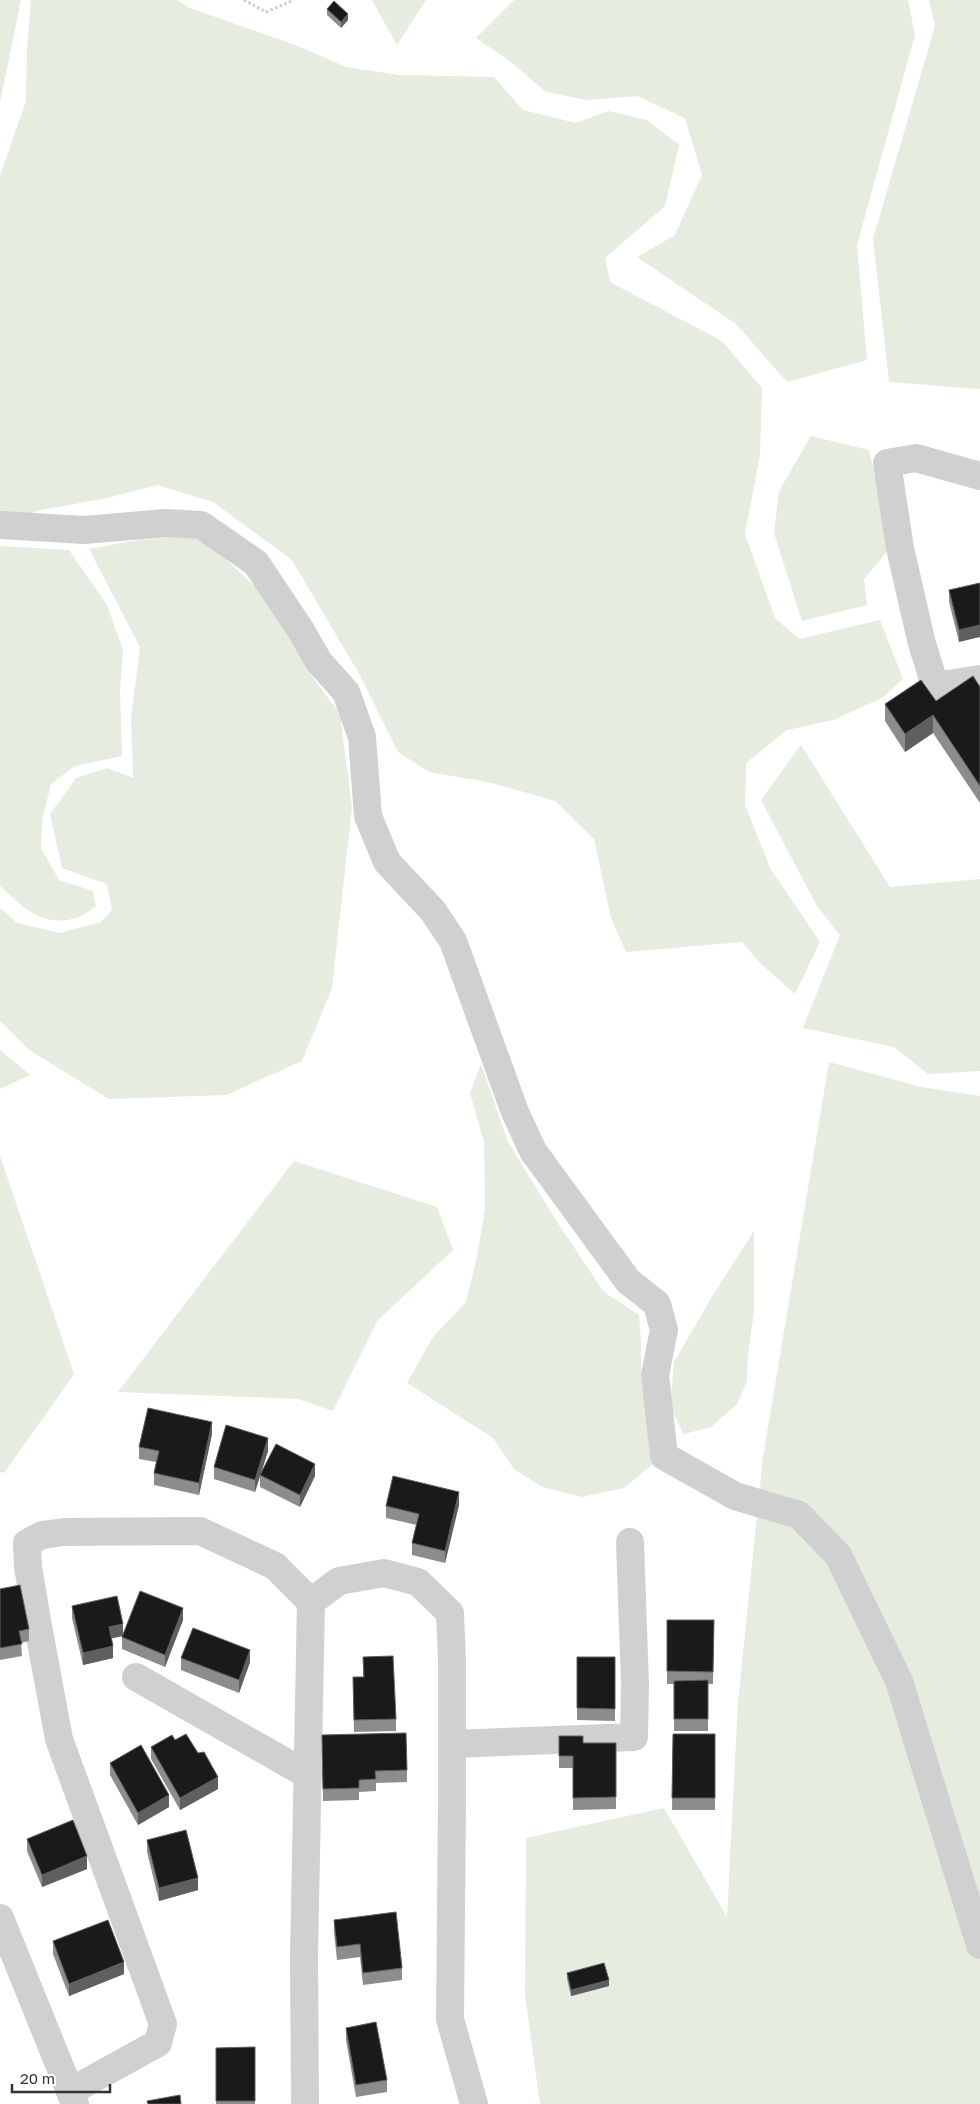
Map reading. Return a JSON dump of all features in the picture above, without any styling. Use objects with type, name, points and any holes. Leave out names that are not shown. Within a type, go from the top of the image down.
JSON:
[{"type":"street","points":[[980,476],[916,458],[887,463],[900,548],[935,686],[980,679]]},
{"type":"street","points":[[0,525],[84,530],[166,523],[201,525],[256,563],[300,628],[319,662],[346,692],[362,737],[368,816],[387,862],[433,911],[453,941],[515,1112],[533,1151],[628,1281],[657,1304],[664,1330],[655,1375],[664,1456],[734,1496],[799,1514],[838,1555],[899,1682],[980,1945]]},
{"type":"street","points":[[0,1918],[73,2097],[158,2044],[163,2024],[59,1740],[28,1567],[27,1543],[42,1535],[64,1532],[200,1531],[275,1566],[311,1602],[304,1956],[305,2104]]},
{"type":"street","points":[[452,1744],[634,1736],[630,1542]]},
{"type":"street","points":[[311,1602],[339,1581],[384,1573],[418,1582],[450,1613],[452,1660],[450,2019],[474,2104]]},
{"type":"street","points":[[136,1677],[308,1775]]},
{"type":"path","points":[[244,0],[266,12],[294,0]]},
{"type":"shaded area","points":[[0,0],[21,0],[0,103]]},
{"type":"shaded area","points":[[31,0],[177,0],[190,8],[298,46],[346,67],[399,75],[494,77],[523,110],[576,123],[608,111],[647,120],[679,145],[665,206],[605,258],[610,282],[722,341],[762,388],[760,455],[745,534],[775,618],[799,639],[880,620],[903,679],[882,698],[833,720],[787,730],[746,763],[745,805],[770,868],[820,942],[795,994],[759,962],[742,942],[626,952],[611,918],[594,839],[555,801],[492,783],[429,772],[398,752],[361,677],[292,560],[213,502],[158,485],[103,499],[40,510],[0,526],[0,176],[26,101],[27,50]]},
{"type":"shaded area","points":[[372,0],[426,0],[397,45]]},
{"type":"shaded area","points":[[514,0],[908,0],[915,35],[857,245],[867,360],[787,382],[736,324],[637,257],[675,235],[702,175],[685,118],[637,96],[587,100],[546,92],[511,62],[476,38]]},
{"type":"shaded area","points":[[929,0],[980,0],[980,389],[889,382],[873,239],[935,26]]},
{"type":"shaded area","points":[[811,436],[869,450],[891,547],[864,579],[867,605],[802,621],[774,533],[779,491]]},
{"type":"shaded area","points":[[193,535],[216,550],[262,593],[311,675],[340,714],[352,807],[332,988],[302,1061],[226,1095],[109,1099],[29,1050],[0,1021],[0,908],[17,923],[60,933],[101,922],[112,910],[107,884],[62,868],[50,814],[76,778],[107,768],[133,778],[131,719],[140,647],[89,549],[138,540]]},
{"type":"shaded area","points":[[0,546],[69,550],[107,605],[123,650],[120,691],[122,756],[75,766],[51,784],[42,820],[41,848],[59,880],[93,891],[96,906],[76,918],[53,920],[43,918],[25,908],[0,886]]},
{"type":"shaded area","points":[[801,745],[890,887],[980,879],[980,1071],[928,1074],[894,1047],[803,1028],[840,935],[817,906],[761,800]]},
{"type":"shaded area","points":[[0,1050],[30,1075],[0,1089]]},
{"type":"shaded area","points":[[829,1062],[921,1087],[980,1096],[980,2104],[540,2104],[525,1995],[526,1838],[664,1808],[727,1917],[738,1702],[763,1457]]},
{"type":"shaded area","points":[[481,1064],[508,1142],[557,1222],[604,1292],[639,1315],[641,1374],[652,1465],[624,1488],[582,1497],[542,1487],[514,1469],[493,1438],[407,1383],[433,1337],[466,1302],[476,1261],[485,1210],[484,1142],[470,1093]]},
{"type":"shaded area","points":[[0,1156],[74,1374],[4,1473],[0,1472]]},
{"type":"shaded area","points":[[294,1161],[437,1207],[453,1250],[377,1321],[333,1411],[298,1399],[118,1392]]},
{"type":"shaded area","points":[[754,1231],[754,1312],[748,1354],[747,1381],[737,1404],[711,1427],[684,1434],[670,1407],[674,1362],[713,1295]]},
{"type":"building","points":[[334,1],[348,14],[341,22],[327,9]]},
{"type":"building","points":[[980,583],[980,625],[959,630],[949,590]]},
{"type":"building","points":[[973,676],[980,687],[980,786],[933,715],[905,734],[885,704],[921,680],[936,701]]},
{"type":"building","points":[[148,1408],[212,1422],[199,1483],[154,1473],[159,1451],[139,1447]]},
{"type":"building","points":[[226,1425],[268,1438],[255,1480],[214,1467]]},
{"type":"building","points":[[276,1444],[315,1464],[300,1495],[260,1475]]},
{"type":"building","points":[[393,1476],[459,1492],[445,1551],[412,1543],[419,1514],[386,1506]]},
{"type":"building","points":[[20,1585],[29,1629],[19,1631],[22,1644],[0,1648],[0,1589]]},
{"type":"building","points":[[140,1591],[183,1608],[165,1655],[122,1637]]},
{"type":"building","points":[[117,1596],[123,1624],[109,1627],[113,1646],[83,1653],[72,1606]]},
{"type":"building","points":[[667,1620],[714,1620],[713,1672],[667,1671]]},
{"type":"building","points":[[193,1628],[250,1650],[239,1680],[181,1658]]},
{"type":"building","points":[[393,1656],[396,1719],[354,1720],[353,1677],[364,1677],[363,1657]]},
{"type":"building","points":[[577,1657],[615,1657],[615,1709],[577,1708]]},
{"type":"building","points":[[708,1680],[708,1719],[674,1719],[674,1681]]},
{"type":"building","points":[[406,1733],[407,1770],[375,1771],[376,1779],[359,1780],[359,1788],[323,1789],[322,1735]]},
{"type":"building","points":[[186,1734],[198,1753],[204,1752],[218,1777],[180,1798],[151,1747],[172,1735],[175,1740]]},
{"type":"building","points":[[673,1734],[715,1734],[715,1798],[672,1798]]},
{"type":"building","points":[[559,1736],[583,1736],[583,1743],[616,1743],[616,1797],[573,1798],[573,1756],[559,1756]]},
{"type":"building","points":[[141,1745],[169,1795],[138,1813],[110,1763]]},
{"type":"building","points":[[73,1820],[87,1856],[42,1875],[27,1839]]},
{"type":"building","points":[[186,1830],[198,1878],[159,1888],[147,1840]]},
{"type":"building","points":[[396,1912],[402,1968],[363,1973],[360,1944],[337,1947],[334,1920]]},
{"type":"building","points":[[108,1920],[124,1962],[69,1984],[53,1941]]},
{"type":"building","points":[[604,1963],[609,1980],[571,1990],[567,1973]]},
{"type":"building","points":[[376,2022],[387,2080],[356,2085],[346,2028]]},
{"type":"building","points":[[255,2047],[255,2101],[216,2101],[216,2048]]},
{"type":"building","points":[[180,2095],[181,2104],[148,2104],[147,2101]]}]
